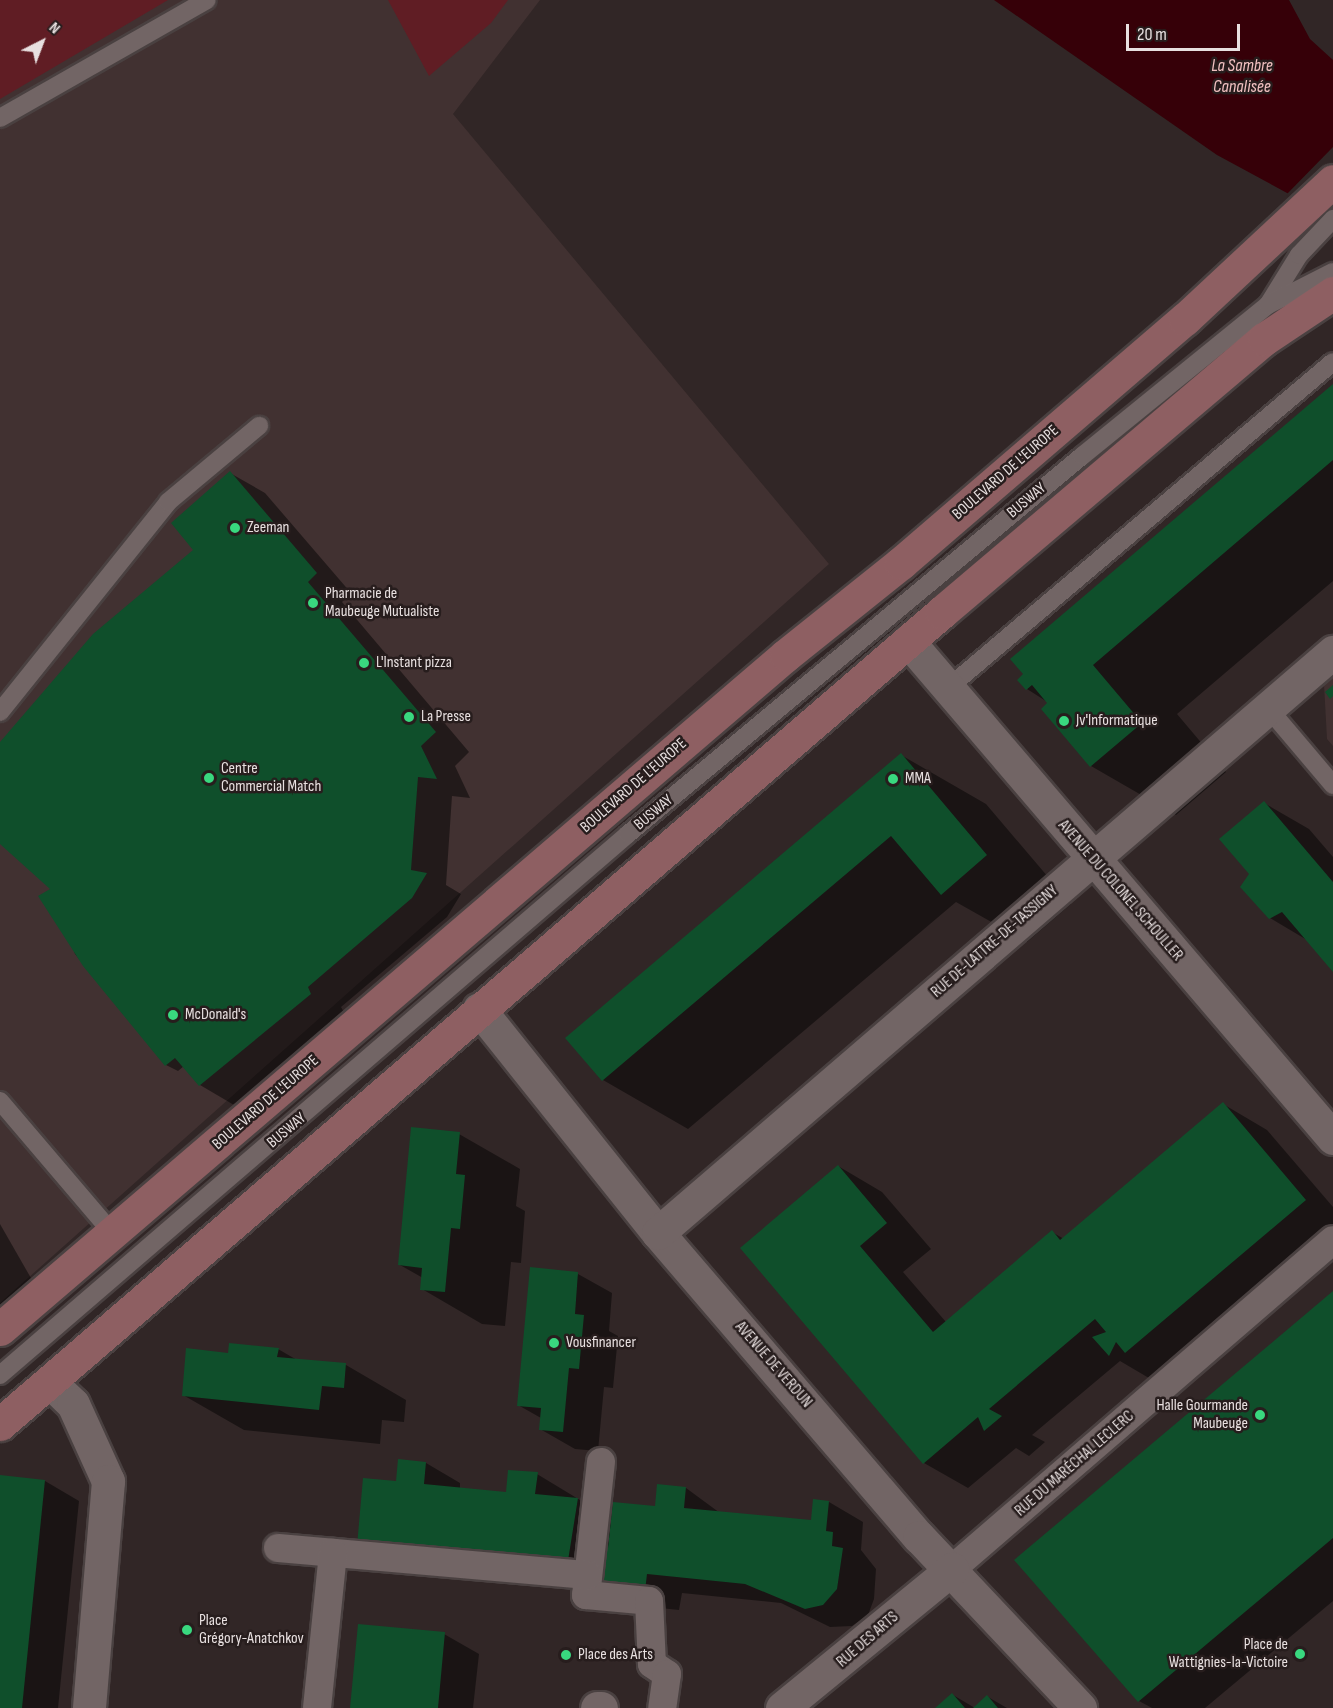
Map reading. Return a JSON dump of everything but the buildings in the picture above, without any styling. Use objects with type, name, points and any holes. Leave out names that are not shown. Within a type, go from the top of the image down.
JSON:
[{"type":"main road","name":"BOULEVARD DE L'EUROPE","points":[[0,1329],[1269,243],[1333,181]]},
{"type":"main road","points":[[0,1424],[908,641],[1264,339],[1330,290]]},
{"type":"street","name":"AVENUE DU COLONEL SCHOULLER","points":[[908,641],[1092,859],[1333,1138]]},
{"type":"street","name":"RUE DE-LATTRE-DE-TASSIGNY","points":[[658,1233],[1333,652]]},
{"type":"street","name":"AVENUE DE VERDUN","points":[[479,1010],[658,1233],[952,1569],[1080,1708]]},
{"type":"street","name":"RUE DU MARÉCHAL LECLERC","points":[[952,1569],[1333,1240]]},
{"type":"street","points":[[50,1382],[73,1404],[108,1482],[89,1708]]},
{"type":"street","points":[[601,1462],[586,1595],[648,1601],[652,1664],[667,1674],[662,1708]]},
{"type":"street","points":[[278,1548],[588,1575]]},
{"type":"street","points":[[317,1708],[333,1553]]},
{"type":"street","name":"RUE DES ARTS","points":[[782,1708],[952,1569]]},
{"type":"lane","points":[[0,118],[207,0]]},
{"type":"lane","points":[[1268,305],[1299,255],[1333,219]]},
{"type":"lane","points":[[1268,305],[1330,290]]},
{"type":"lane","points":[[1268,305],[1330,290]]},
{"type":"lane","name":"BUSWAY","points":[[0,1375],[628,834],[1268,305]]},
{"type":"lane","points":[[948,688],[1333,362]]},
{"type":"lane","points":[[0,712],[168,502],[259,426]]},
{"type":"lane","points":[[1268,708],[1333,786]]},
{"type":"lane","points":[[0,1101],[113,1234]]},
{"type":"shaded area","points":[[0,0],[540,0],[453,114],[829,564],[0,1303]]},
{"type":"shaded area","points":[[0,0],[168,0],[0,99]]},
{"type":"shaded area","points":[[388,0],[508,0],[491,23],[429,76]]},
{"type":"shaded area","points":[[1333,677],[1333,746],[1327,739],[1324,684]]},
{"type":"water","name":"La Sambre Canalisée","points":[[994,0],[1289,0],[1310,39],[1333,60],[1333,218],[1217,155]]},
{"type":"pier","points":[[1333,147],[1333,221],[1286,195]]},
{"type":"place","name":"Zeeman","points":[[235,528]]},
{"type":"place","name":"Pharmacie de Maubeuge Mutualiste","points":[[313,603]]},
{"type":"place","name":"L'Instant pizza","points":[[364,663]]},
{"type":"place","name":"La Presse","points":[[409,717]]},
{"type":"place","name":"Jv'Informatique","points":[[1064,721]]},
{"type":"place","name":"Centre Commercial Match","points":[[209,778]]},
{"type":"place","name":"MMA","points":[[893,779]]},
{"type":"place","name":"McDonald's","points":[[173,1015]]},
{"type":"place","name":"Vousfinancer","points":[[554,1343]]},
{"type":"place","name":"Halle Gourmande Maubeuge","points":[[1260,1415]]},
{"type":"place","name":"Place Grégory-Anatchkov","points":[[187,1630]]},
{"type":"place","name":"Place de Wattignies-la-Victoire","points":[[1300,1654]]},
{"type":"place","name":"Place des Arts","points":[[566,1655]]}]
